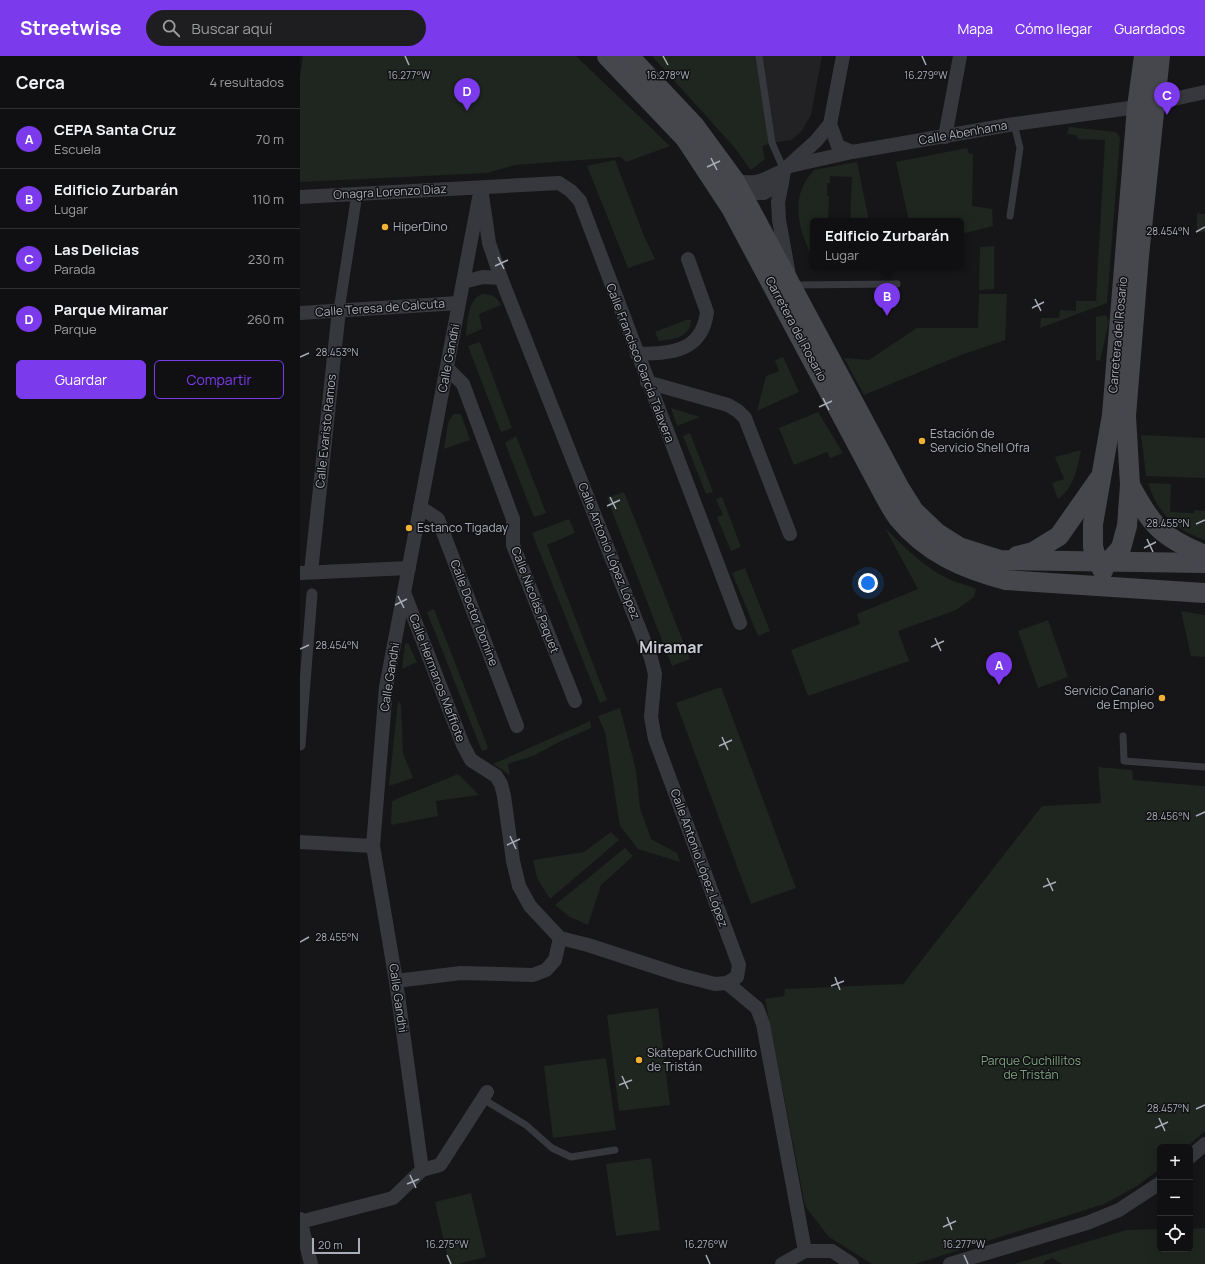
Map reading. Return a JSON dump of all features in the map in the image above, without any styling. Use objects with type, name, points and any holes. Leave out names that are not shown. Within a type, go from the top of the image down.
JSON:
[{"type":"main road","name":"Carretera del Rosario","points":[[607,56],[732,188],[731,208],[897,516],[918,539],[951,561],[976,572],[1006,580],[1200,595]]},
{"type":"main road","name":"Carretera del Rosario","points":[[629,56],[694,125],[791,285],[899,487],[914,511],[937,533],[959,547],[1000,560],[1104,563],[1121,548],[1127,526],[1130,485],[1126,416],[1146,104],[1144,56]]},
{"type":"main road","name":"Carretera del Rosario","points":[[1000,560],[1033,552],[1059,536],[1101,476],[1112,415],[1146,104],[1160,56]]},
{"type":"main road","points":[[1101,476],[1093,524],[1093,548],[1104,563],[1110,577],[1131,589]]},
{"type":"main road","points":[[1130,485],[1145,514],[1162,533],[1184,547],[1205,556]]},
{"type":"main road","points":[[1073,585],[1104,563],[1205,562]]},
{"type":"street","points":[[732,188],[764,194],[816,141],[830,124],[843,56]]},
{"type":"street","points":[[945,137],[960,56]]},
{"type":"street","name":"Calle Abenhama","points":[[785,173],[852,152],[1014,124],[1146,104],[1205,92]]},
{"type":"street","points":[[830,124],[838,146],[852,152]]},
{"type":"street","points":[[785,173],[778,202],[779,220],[791,285]]},
{"type":"street","name":"Calle Francisco García Talavera","points":[[481,188],[559,183],[572,191],[580,201],[647,382],[740,623]]},
{"type":"street","name":"Onagra Lorenzo Diaz","points":[[300,197],[481,188]]},
{"type":"street","name":"Calle Gandhi","points":[[422,1170],[396,981],[373,846],[386,687],[405,595],[420,508],[481,188]]},
{"type":"street","name":"Calle Antonio López López","points":[[481,188],[490,243],[501,278],[651,658],[655,674],[651,717],[655,739],[739,965],[736,977],[727,983]]},
{"type":"street","name":"Calle Evaristo Ramos","points":[[305,573],[339,310],[357,194]]},
{"type":"street","points":[[470,242],[490,243]]},
{"type":"street","points":[[637,354],[669,353],[688,346],[696,340],[706,321],[707,312],[688,259]]},
{"type":"street","points":[[463,282],[482,277],[501,278]]},
{"type":"street","name":"Calle Teresa de Calcuta","points":[[300,313],[459,303]]},
{"type":"street","name":"Calle Nicolás Paquet","points":[[447,368],[463,384],[513,519],[513,545],[575,701]]},
{"type":"street","points":[[647,382],[728,405],[742,415],[749,427],[790,534]]},
{"type":"street","name":"Calle Doctor Domine","points":[[420,508],[438,519],[517,726]]},
{"type":"street","points":[[305,573],[409,568]]},
{"type":"street","points":[[300,745],[312,594]]},
{"type":"street","name":"Calle Hermanos Maffiote","points":[[405,595],[463,745],[471,760],[496,776],[500,784],[504,796],[513,861],[519,886],[530,906],[560,938]]},
{"type":"street","points":[[300,842],[373,846]]},
{"type":"street","points":[[396,981],[461,973],[533,975],[546,970],[555,960],[560,938],[588,945],[680,975],[715,984],[727,983],[757,1008],[763,1024],[805,1251]]},
{"type":"street","points":[[311,1264],[300,1221],[393,1198],[422,1170],[440,1165],[485,1096]]},
{"type":"street","points":[[1193,1154],[1205,1144]]},
{"type":"street","points":[[950,1264],[1087,1224],[1119,1210],[1157,1185]]},
{"type":"street","points":[[782,1264],[805,1251],[832,1251],[852,1264]]},
{"type":"lane","points":[[759,56],[772,143],[785,173]]},
{"type":"lane","points":[[1010,216],[1020,148],[1014,124]]},
{"type":"lane","points":[[791,285],[897,284]]},
{"type":"lane","points":[[1123,736],[1124,761],[1205,767]]},
{"type":"lane","points":[[485,1096],[526,1125],[552,1148],[570,1156],[615,1150]]},
{"type":"shaded area","points":[[759,56],[822,56],[811,115],[801,132],[791,140],[772,143]]},
{"type":"green space","points":[[303,56],[576,56],[670,146],[626,162],[621,157],[515,165],[487,173],[300,182],[300,76]]},
{"type":"green space","points":[[652,56],[759,56],[772,143],[762,146],[765,159],[751,170],[734,147]]},
{"type":"green space","points":[[1069,127],[1116,132],[1120,138],[1107,303],[1040,328],[1041,318],[1059,318],[1060,310],[1076,311],[1076,301],[1096,301],[1105,140],[1078,139],[1076,135],[1067,134]]},
{"type":"green space","points":[[967,148],[969,154],[973,154],[972,206],[992,209],[993,226],[964,233],[964,218],[908,218],[896,162]]},
{"type":"green space","points":[[615,160],[644,236],[655,259],[628,268],[587,166]]},
{"type":"green space","points":[[857,162],[868,218],[850,218],[852,177],[830,176],[830,183],[827,183],[827,196],[829,196],[828,218],[810,218],[810,252],[800,225],[798,214],[801,192],[806,181],[814,170]]},
{"type":"green space","points":[[1197,213],[1205,214],[1205,232],[1197,232]]},
{"type":"green space","points":[[994,246],[994,289],[979,290],[980,247]]},
{"type":"green space","points":[[482,294],[493,296],[501,305],[479,314],[482,329],[466,336],[471,306],[473,301]]},
{"type":"green space","points":[[979,294],[1007,294],[1005,340],[961,355],[864,395],[844,358],[869,360],[917,328],[978,328]]},
{"type":"green space","points":[[1105,315],[1109,321],[1100,361],[1096,360],[1096,317]]},
{"type":"green space","points":[[686,320],[691,320],[688,331],[675,338],[659,341],[655,332]]},
{"type":"green space","points":[[480,342],[512,428],[501,432],[468,346]]},
{"type":"green space","points":[[783,357],[799,392],[757,411],[766,376],[779,371],[775,360]]},
{"type":"green space","points":[[671,408],[700,417],[677,426]]},
{"type":"green space","points":[[818,412],[843,453],[830,458],[827,452],[794,465],[779,428]]},
{"type":"green space","points":[[453,414],[461,414],[470,440],[444,449],[448,423]]},
{"type":"green space","points":[[690,433],[713,492],[706,494],[683,436]]},
{"type":"green space","points":[[1141,435],[1205,438],[1205,478],[1146,476]]},
{"type":"green space","points":[[516,436],[546,513],[534,517],[505,443]]},
{"type":"green space","points":[[1081,450],[1072,483],[1064,494],[1058,499],[1052,483],[1064,479],[1055,457]]},
{"type":"green space","points":[[1148,483],[1171,484],[1170,512],[1194,513],[1194,510],[1205,511],[1205,540],[1185,531],[1169,519],[1157,503]]},
{"type":"green space","points":[[624,492],[690,659],[672,666],[607,498]]},
{"type":"green space","points":[[722,497],[741,547],[731,551],[717,517],[723,515],[716,499]]},
{"type":"green space","points":[[569,519],[575,533],[547,545],[607,700],[600,703],[532,533]]},
{"type":"green space","points":[[885,528],[908,551],[925,565],[953,581],[976,589],[974,597],[956,610],[898,631],[909,661],[808,696],[791,650],[860,624],[857,614],[918,589]]},
{"type":"green space","points":[[745,568],[770,631],[758,636],[732,573]]},
{"type":"green space","points":[[434,609],[488,749],[482,751],[427,612]]},
{"type":"green space","points":[[1181,611],[1205,615],[1205,657],[1191,656]]},
{"type":"green space","points":[[1048,620],[1068,677],[1038,688],[1018,631]]},
{"type":"green space","points":[[408,643],[417,662],[402,669],[405,644]]},
{"type":"green space","points":[[721,687],[796,888],[751,904],[676,703]]},
{"type":"green space","points":[[398,701],[401,705],[403,753],[413,778],[389,786]]},
{"type":"green space","points":[[620,708],[636,770],[640,808],[651,839],[677,853],[680,862],[638,849],[620,826],[605,732],[598,716]]},
{"type":"green space","points":[[590,721],[591,728],[559,742],[533,756],[508,764],[510,775],[493,764]]},
{"type":"green space","name":"Parque Cuchillitos de Tristán","points":[[1098,767],[1132,770],[1133,780],[1205,786],[1205,1131],[1190,1144],[1157,1144],[1157,1171],[1137,1186],[1104,1204],[915,1264],[872,1264],[829,1237],[805,1206],[765,999],[784,996],[785,989],[903,984],[1042,806],[1101,803]]},
{"type":"green space","points":[[458,774],[479,795],[436,801],[438,816],[391,825],[392,801]]},
{"type":"green space","points":[[611,832],[619,840],[550,899],[537,878],[533,860],[584,852]]},
{"type":"green space","points":[[625,848],[633,856],[601,885],[588,925],[570,917],[555,905]]},
{"type":"green space","name":"Skatepark Cuchillito de Tristán","points":[[658,1008],[670,1105],[619,1111],[607,1015]]},
{"type":"green space","points":[[606,1058],[616,1130],[553,1138],[544,1066]]},
{"type":"green space","points":[[651,1158],[660,1230],[616,1236],[606,1164]]},
{"type":"green space","points":[[471,1193],[486,1257],[458,1264],[449,1264],[435,1202]]},
{"type":"green space","points":[[1205,1228],[1205,1264],[1062,1264],[1052,1258],[1045,1261],[1043,1264],[1014,1264],[1126,1230],[1157,1229],[1157,1252],[1193,1252],[1193,1229]]},
{"type":"place","name":"Parque Miramar","points":[[467,111]]},
{"type":"place","name":"Las Delicias","points":[[1167,115]]},
{"type":"place","name":"HiperDino","points":[[385,227]]},
{"type":"place","name":"Edificio Zurbarán","points":[[887,316]]},
{"type":"place","name":"Estación de Servicio Shell Ofra","points":[[922,441]]},
{"type":"place","name":"Estanco Tigaday","points":[[409,528]]},
{"type":"place","name":"CEPA Santa Cruz","points":[[999,685]]},
{"type":"place","name":"Servicio Canario de Empleo","points":[[1162,698]]},
{"type":"place","name":"Skatepark Cuchillito de Tristán","points":[[639,1060]]},
{"type":"district","name":"Miramar","points":[[671,647]]}]
